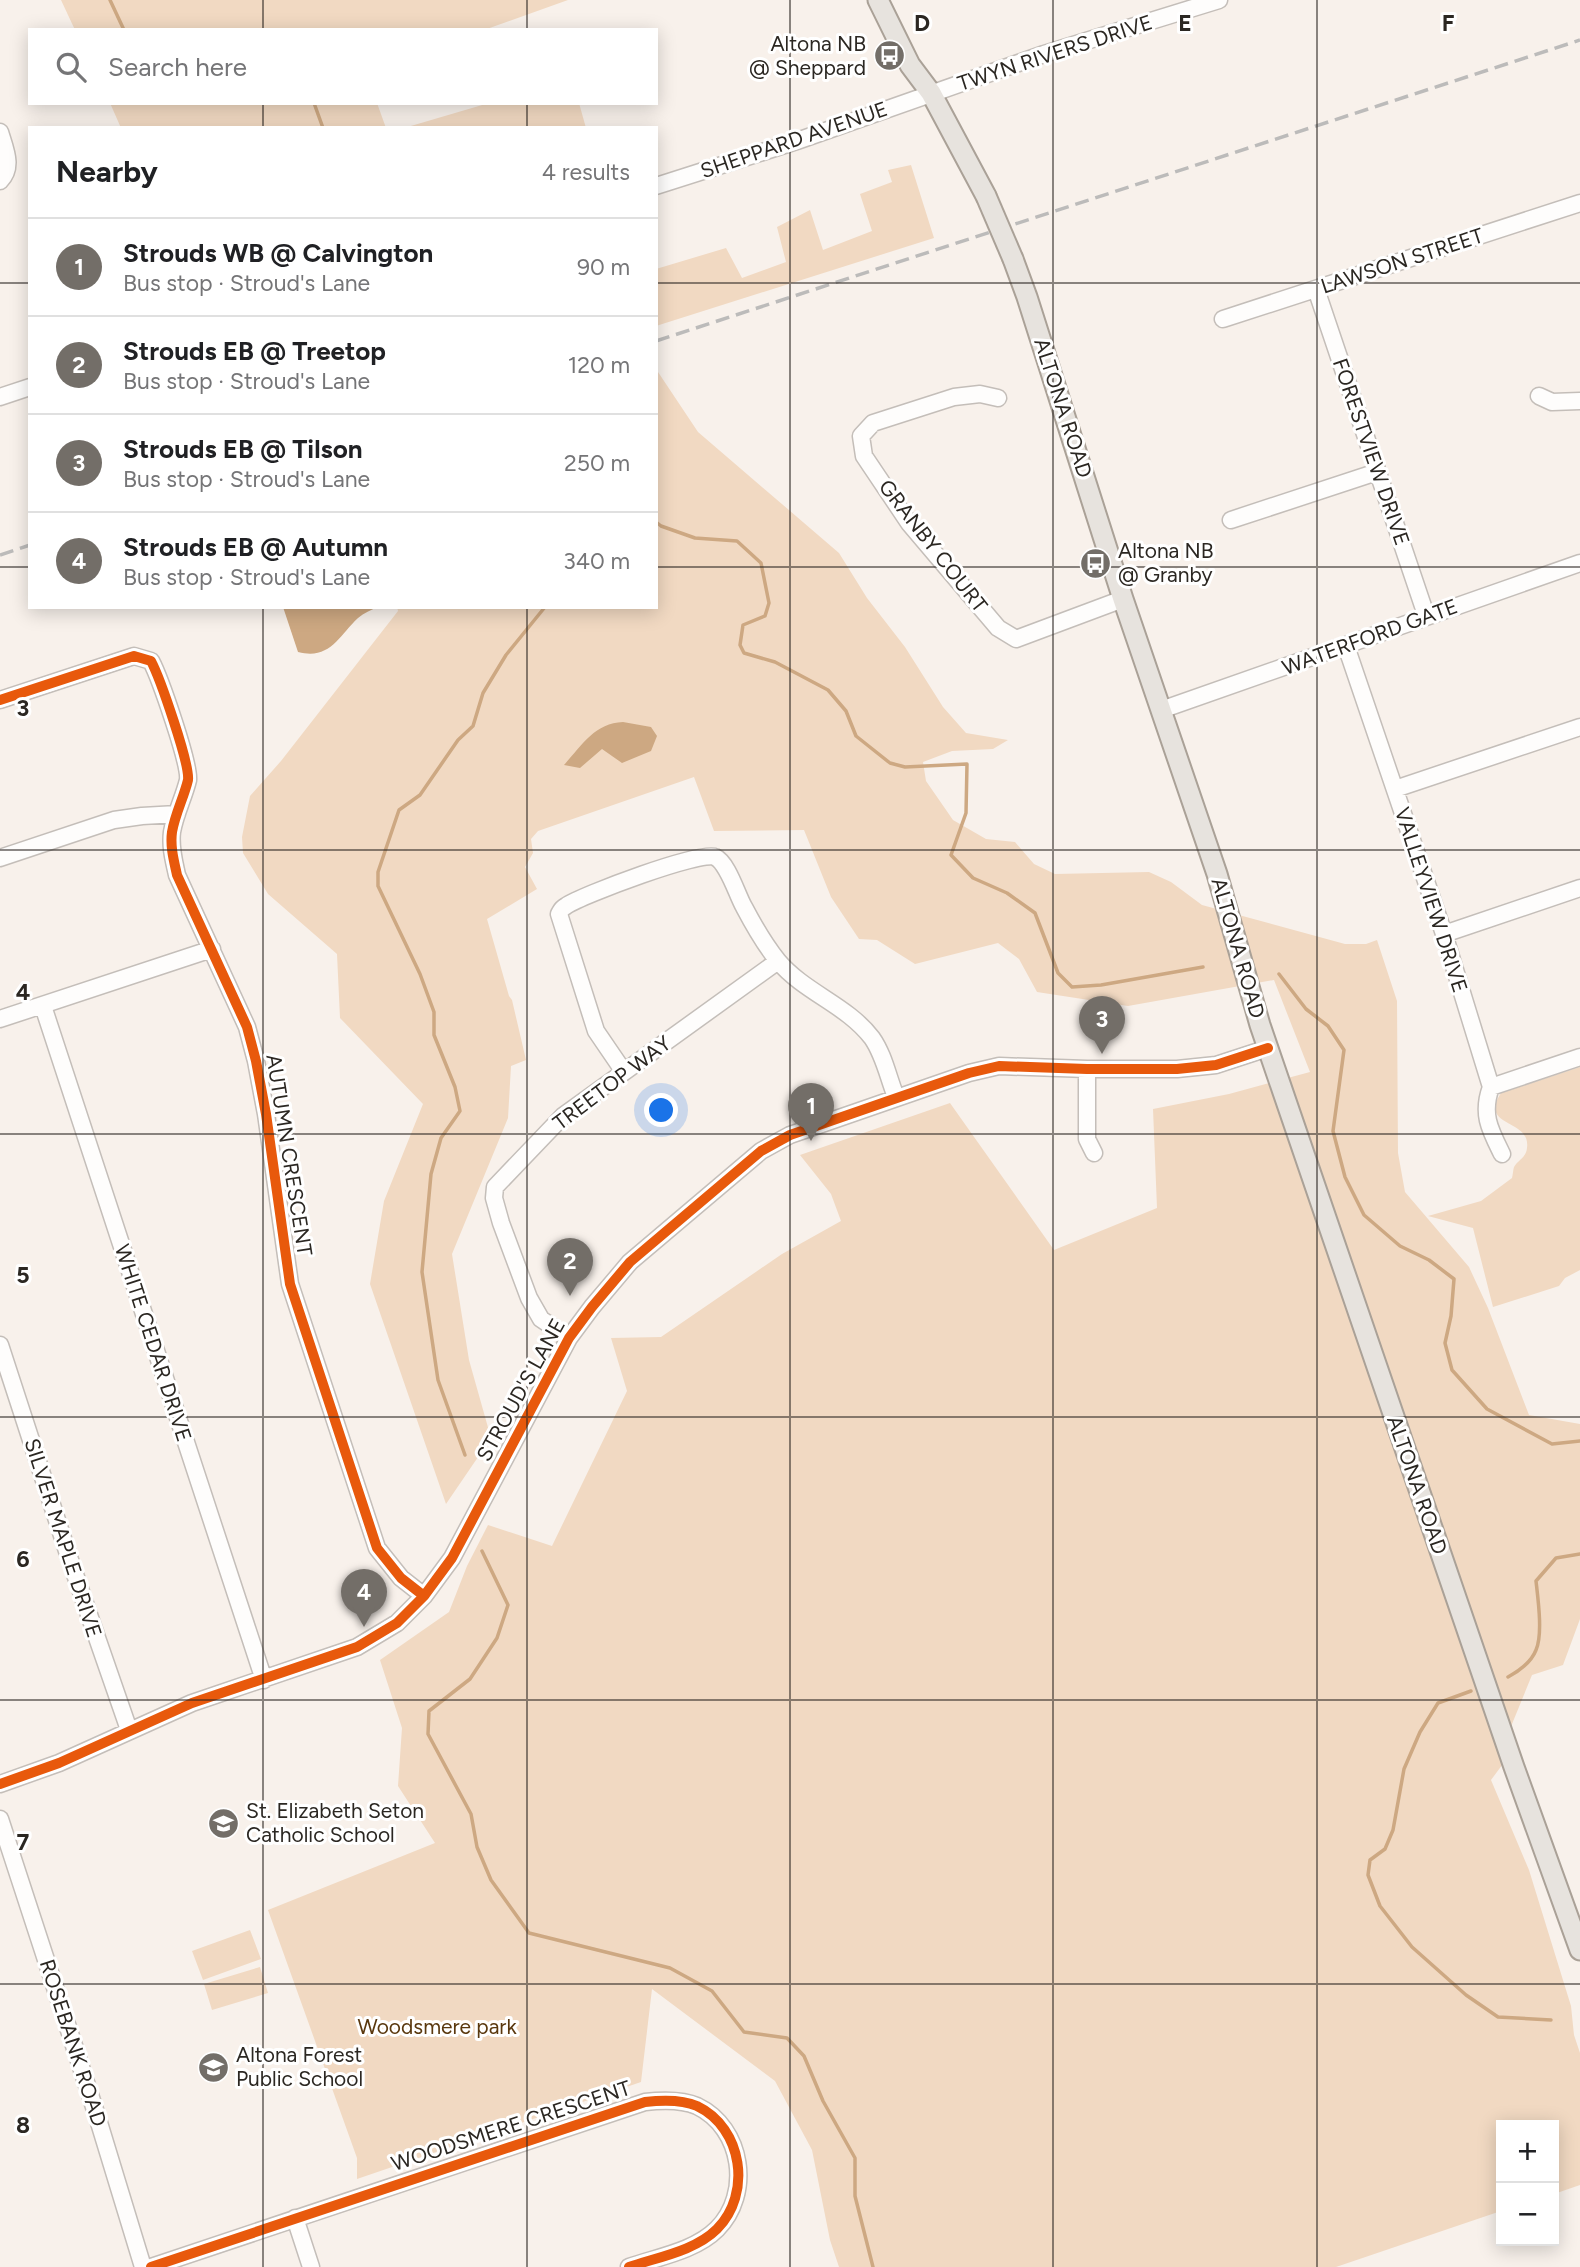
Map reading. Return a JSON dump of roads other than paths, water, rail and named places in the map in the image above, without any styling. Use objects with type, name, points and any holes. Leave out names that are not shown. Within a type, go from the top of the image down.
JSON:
[{"type":"main road","name":"ALTONA ROAD","points":[[877,0],[910,65],[931,93],[986,196],[1027,297],[1123,599],[1217,874],[1268,1048],[1514,1767],[1580,1950]]},
{"type":"street","name":"TWYN RIVERS DRIVE","points":[[931,93],[1044,54],[1219,0]]},
{"type":"street","name":"SHEPPARD AVENUE","points":[[658,185],[797,141],[931,93]]},
{"type":"street","points":[[0,132],[8,159],[6,174],[0,181]]},
{"type":"street","name":"LAWSON STREET","points":[[1223,319],[1580,203]]},
{"type":"street","name":"FORESTVIEW DRIVE","points":[[1316,289],[1426,615]]},
{"type":"street","points":[[2,392],[28,387]]},
{"type":"street","name":"GRANBY COURT","points":[[998,398],[980,394],[954,397],[873,423],[860,436],[864,456],[909,523],[998,628],[1016,639],[1123,599]]},
{"type":"street","points":[[1539,396],[1552,401],[1580,401]]},
{"type":"street","points":[[1231,520],[1377,472]]},
{"type":"street","name":"WATERFORD GATE","points":[[1161,710],[1346,646],[1426,615],[1580,564]]},
{"type":"street","name":"VALLEYVIEW DRIVE","points":[[1346,646],[1444,934],[1490,1087],[1486,1100],[1486,1117],[1502,1154]]},
{"type":"street","name":"AUTUMN CRESCENT","points":[[0,700],[134,656],[151,661],[160,678],[188,777],[172,834],[172,854],[177,875],[247,1027],[266,1114],[290,1284],[377,1548],[401,1578],[424,1596]]},
{"type":"street","points":[[1395,789],[1580,727]]},
{"type":"street","points":[[0,858],[114,820],[177,814]]},
{"type":"street","points":[[624,1072],[596,1031],[559,914],[563,908],[597,891],[684,861],[710,855],[718,858],[725,868],[756,928],[778,961],[804,986],[860,1024],[881,1053],[896,1097]]},
{"type":"street","points":[[1444,934],[1580,888]]},
{"type":"street","points":[[0,1018],[212,949]]},
{"type":"street","name":"TREETOP WAY","points":[[569,1338],[541,1318],[529,1298],[501,1223],[494,1198],[495,1187],[564,1116],[778,961]]},
{"type":"street","name":"WHITE CEDAR DRIVE","points":[[43,1006],[264,1680]]},
{"type":"street","name":"STROUD'S LANE","points":[[0,1784],[59,1763],[192,1703],[357,1647],[397,1623],[424,1596],[452,1558],[569,1338],[592,1307],[630,1262],[761,1152],[790,1135],[896,1097],[999,1066],[1177,1069],[1216,1065],[1268,1048]]},
{"type":"street","points":[[1490,1087],[1580,1058]]},
{"type":"street","points":[[1087,1069],[1087,1139],[1094,1153]]},
{"type":"street","name":"SILVER MAPLE DRIVE","points":[[0,1345],[129,1730]]},
{"type":"street","name":"ROSEBANK ROAD","points":[[0,1819],[143,2267]]},
{"type":"street","name":"WOODSMERE CRESCENT","points":[[151,2267],[645,2102],[670,2101],[694,2105],[722,2126],[734,2149],[739,2174],[735,2200],[722,2223],[703,2241],[629,2267]]},
{"type":"street","points":[[295,2218],[311,2267]]},
{"type":"waterway","points":[[110,0],[123,28]]},
{"type":"waterway","points":[[315,105],[322,126]]},
{"type":"waterway","points":[[658,524],[695,538],[737,541],[761,563],[769,603],[765,616],[743,625],[740,645],[744,653],[775,662],[828,690],[846,711],[856,736],[890,763],[905,767],[967,764],[966,813],[951,855],[973,878],[1007,893],[1035,913],[1058,973],[1072,987],[1101,985],[1203,967]]},
{"type":"waterway","points":[[465,1455],[438,1380],[422,1272],[431,1174],[441,1138],[460,1111],[455,1087],[434,1035],[434,1012],[420,974],[378,886],[378,872],[399,810],[420,795],[458,740],[473,726],[483,693],[506,655],[543,609]]},
{"type":"waterway","points":[[1279,974],[1306,1009],[1328,1026],[1344,1050],[1333,1131],[1345,1177],[1364,1215],[1400,1246],[1429,1260],[1454,1279],[1451,1316],[1445,1343],[1452,1370],[1487,1409],[1552,1444],[1580,1441]]},
{"type":"waterway","points":[[482,1551],[508,1605],[497,1638],[470,1679],[429,1711],[428,1734],[471,1814],[477,1847],[491,1880],[529,1933],[670,1968],[712,1991],[744,2032],[787,2038],[804,2056],[823,2101],[855,2158],[855,2196],[873,2267]]},
{"type":"waterway","points":[[1508,1677],[1528,1663],[1538,1643],[1536,1581],[1556,1558],[1580,1554]]},
{"type":"waterway","points":[[1471,1691],[1438,1703],[1420,1732],[1404,1769],[1393,1830],[1385,1849],[1370,1860],[1368,1875],[1380,1906],[1412,1947],[1466,1995],[1498,2017],[1551,2020]]},
{"type":"railway","points":[[658,340],[1580,40]]},
{"type":"railway","points":[[0,555],[28,546]]},
{"type":"place","name":"Altona NB @ Sheppard","points":[[889,56]]},
{"type":"place","name":"Altona NB @ Granby","points":[[1095,563]]},
{"type":"place","name":"Strouds EB @ Tilson","points":[[1102,1054]]},
{"type":"place","name":"Strouds WB @ Calvington","points":[[811,1141]]},
{"type":"place","name":"Strouds EB @ Treetop","points":[[570,1296]]},
{"type":"place","name":"Strouds EB @ Autumn","points":[[364,1627]]},
{"type":"place","name":"St. Elizabeth Seton Catholic School","points":[[223,1823]]},
{"type":"place","name":"Altona Forest Public School","points":[[213,2067]]},
{"type":"park label","name":"Woodsmere park","points":[[437,2027]]}]
